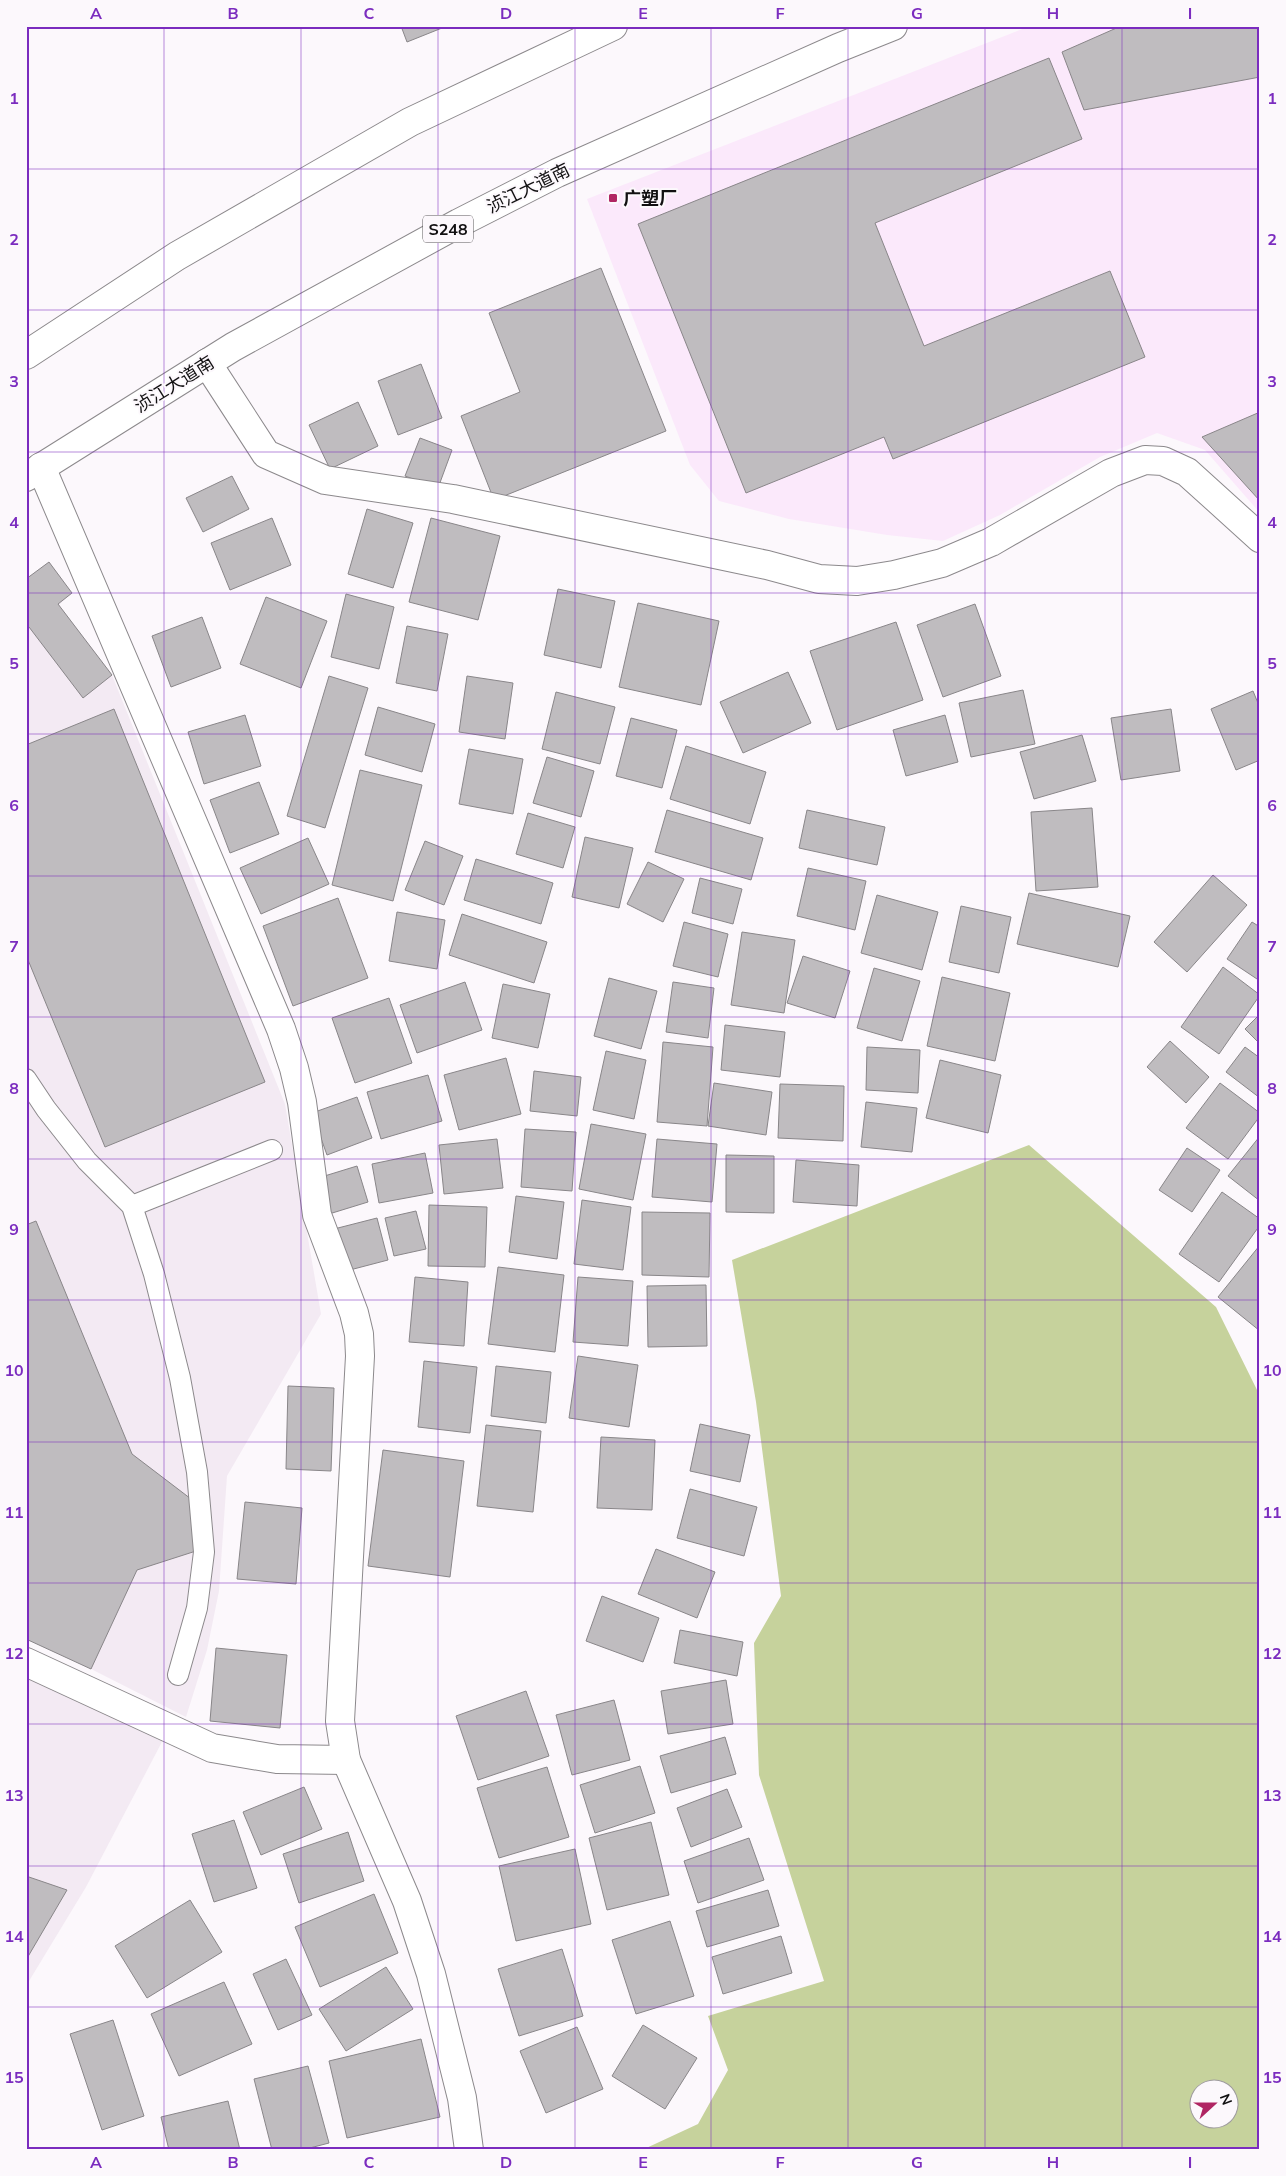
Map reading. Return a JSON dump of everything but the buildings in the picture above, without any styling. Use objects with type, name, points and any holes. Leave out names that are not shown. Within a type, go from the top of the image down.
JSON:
[{"type":"street","points":[[26,355],[177,256],[401,126],[613,26]]},
{"type":"street","name":"浈江大道南","points":[[34,472],[207,363],[341,286],[558,173],[820,56],[893,26]]},
{"type":"street","points":[[207,363],[266,454],[324,480],[453,499],[767,565],[819,579],[857,580],[894,575],[971,552],[1111,473],[1145,460],[1163,461],[1188,472],[1260,538]]},
{"type":"street","points":[[34,472],[281,1029],[294,1068],[302,1102],[317,1215],[357,1327],[360,1356],[340,1722],[346,1760],[407,1901],[430,1974],[462,2098],[468,2150]]},
{"type":"street","points":[[26,1662],[212,1748],[277,1759],[346,1760]]},
{"type":"lane","points":[[27,1083],[87,1161],[132,1206],[164,1312],[180,1378],[197,1472],[204,1552],[197,1608],[178,1676]]},
{"type":"lane","points":[[132,1206],[272,1150]]},
{"type":"shaded area","points":[[1030,26],[1260,26],[1260,513],[1205,450],[1157,433],[1100,457],[1000,515],[943,541],[887,535],[789,519],[719,501],[690,465],[587,199]]},
{"type":"shaded area","points":[[49,562],[72,593],[59,605],[112,675],[285,1104],[321,1314],[227,1476],[219,1591],[207,1650],[186,1717],[91,1669],[26,1639],[26,579]]},
{"type":"shaded area","points":[[26,1673],[164,1738],[86,1887],[26,1986]]},
{"type":"green space","points":[[1029,1145],[1216,1307],[1260,1396],[1260,2150],[642,2150],[698,2124],[728,2070],[708,2016],[824,1981],[759,1775],[754,1643],[781,1596],[756,1402],[732,1260]]},
{"type":"place","name":"广塑厂","points":[[613,198]]}]
